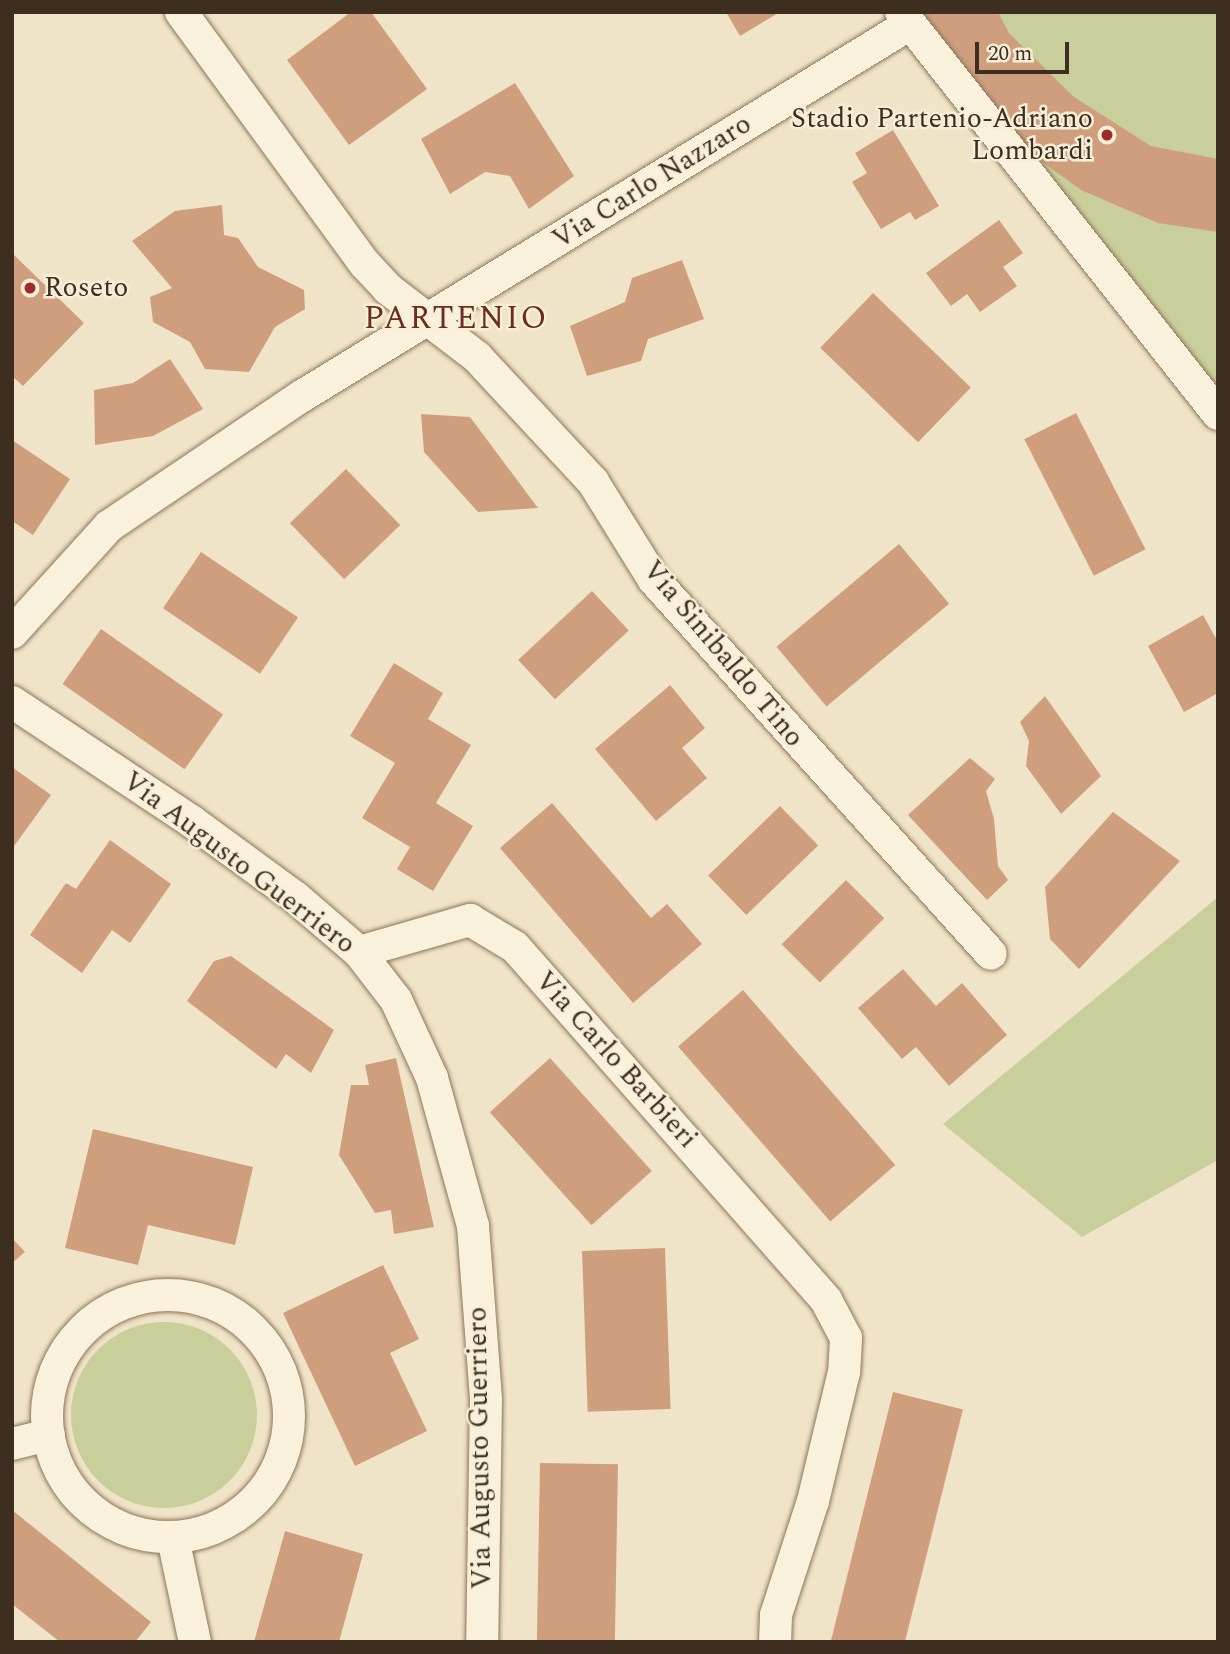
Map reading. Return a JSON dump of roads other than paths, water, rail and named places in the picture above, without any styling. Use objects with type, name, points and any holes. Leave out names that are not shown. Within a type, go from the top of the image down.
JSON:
[{"type":"street","name":"Via Sinibaldo Tino","points":[[181,12],[365,264],[388,289],[477,357],[593,482],[654,580],[991,954]]},
{"type":"street","name":"Via Carlo Nazzaro","points":[[12,633],[109,526],[302,396],[431,320],[905,18]]},
{"type":"street","points":[[905,18],[1218,414]]},
{"type":"street","name":"Via Augusto Guerriero","points":[[12,702],[191,821],[359,952],[396,1000],[432,1078],[473,1226],[485,1400],[482,1642]]},
{"type":"street","name":"Via Carlo Barbieri","points":[[359,952],[470,920],[516,947],[826,1300],[846,1338],[844,1372],[813,1501],[776,1615],[775,1642]]},
{"type":"street","points":[[181,1296],[208,1300],[245,1321],[273,1353],[288,1392],[289,1434],[276,1474],[250,1506],[215,1529],[173,1538],[139,1534],[106,1520],[79,1498],[59,1469],[48,1435],[48,1394],[63,1354],[90,1322],[126,1301],[181,1296]]},
{"type":"street","points":[[12,1444],[48,1435]]},
{"type":"street","points":[[173,1538],[195,1642]]},
{"type":"place","name":"Stadio Partenio-Adriano Lombardi","points":[[1107,135]]},
{"type":"place","name":"Roseto","points":[[30,288]]},
{"type":"district","name":"PARTENIO","points":[[456,319]]}]
